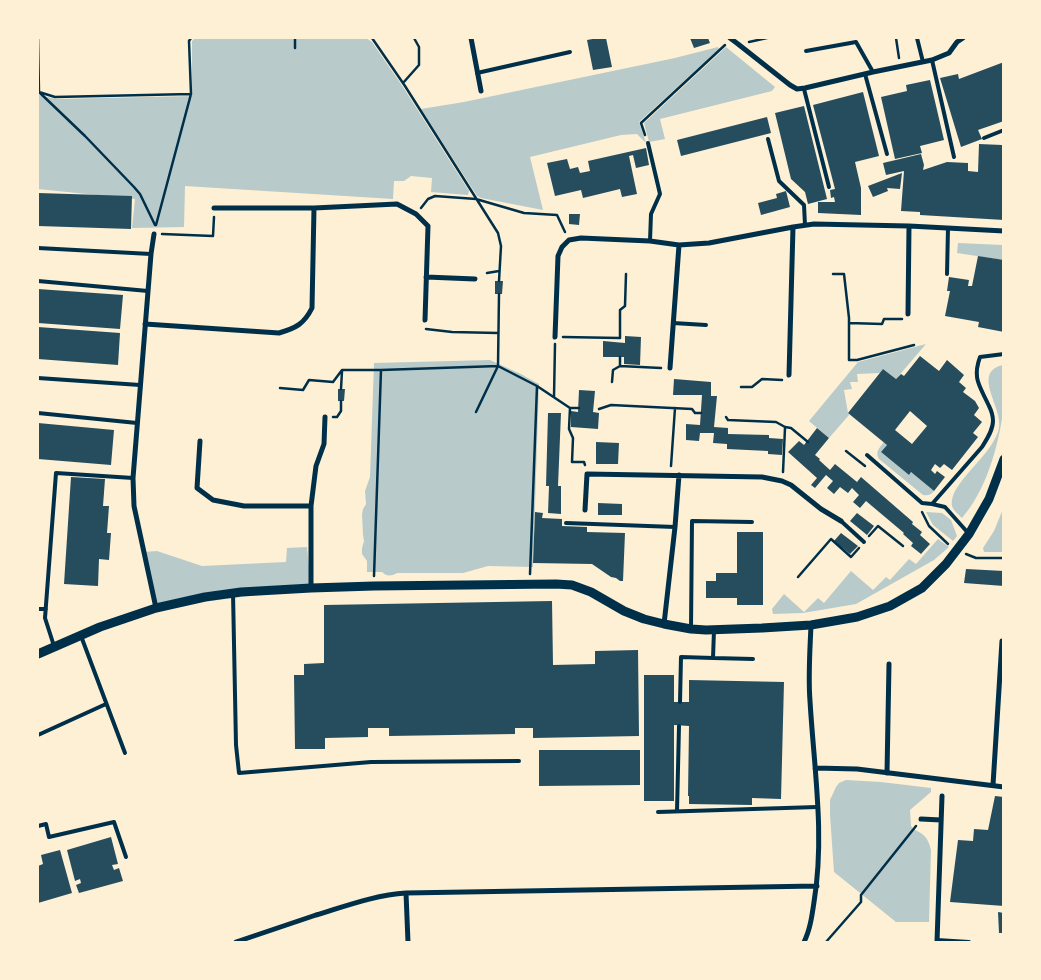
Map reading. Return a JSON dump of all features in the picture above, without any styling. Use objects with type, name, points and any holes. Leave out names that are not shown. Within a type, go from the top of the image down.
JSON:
[{"type":"street","points":[[471,38],[481,90]]},
{"type":"street","points":[[730,38],[790,85],[798,89],[932,60],[949,53],[957,42],[963,38]]},
{"type":"street","points":[[214,208],[314,208],[397,204],[416,214],[428,226],[425,320]]},
{"type":"street","points":[[145,324],[279,333],[295,328],[307,318],[312,308],[314,208]]},
{"type":"street","points":[[555,337],[558,256],[562,247],[569,240],[581,238],[650,241],[679,246],[709,243],[814,224],[1004,231]]},
{"type":"street","points":[[908,314],[909,226]]},
{"type":"street","points":[[790,375],[793,227]]},
{"type":"street","points":[[154,234],[133,478],[134,506],[156,608]]},
{"type":"street","points":[[670,368],[679,246]]},
{"type":"street","points":[[426,277],[475,279]]},
{"type":"street","points":[[311,588],[311,506],[316,466],[324,444],[325,417]]},
{"type":"street","points":[[200,441],[197,488],[213,500],[244,506],[311,506]]},
{"type":"street","points":[[38,654],[100,627],[156,608],[233,593],[311,588],[572,585],[591,592],[624,611],[664,624],[691,629],[714,630],[811,625],[857,617],[890,606],[922,588],[946,564],[969,534],[989,499],[1004,459]]},
{"type":"street","points":[[585,510],[587,474],[762,477],[791,485],[821,509],[841,521]]},
{"type":"street","points":[[664,624],[679,475]]},
{"type":"street","points":[[804,942],[812,916],[817,886],[818,848],[810,699],[811,625]]},
{"type":"street","points":[[993,786],[1002,641]]},
{"type":"street","points":[[887,773],[889,664]]},
{"type":"street","points":[[815,768],[857,769],[1004,787]]},
{"type":"street","points":[[937,941],[942,796]]},
{"type":"street","points":[[921,819],[941,820]]},
{"type":"street","points":[[236,942],[373,898],[406,892],[817,886]]},
{"type":"street","points":[[406,892],[408,942]]},
{"type":"lane","points":[[917,38],[923,62]]},
{"type":"lane","points":[[806,51],[856,42],[873,72]]},
{"type":"lane","points":[[477,73],[570,52]]},
{"type":"lane","points":[[932,60],[954,157]]},
{"type":"lane","points":[[865,74],[887,154]]},
{"type":"lane","points":[[804,88],[829,187]]},
{"type":"lane","points":[[984,138],[1004,130]]},
{"type":"lane","points":[[768,139],[779,181],[804,205],[805,225]]},
{"type":"lane","points":[[648,143],[660,194],[651,214],[650,241]]},
{"type":"lane","points":[[947,274],[948,228]]},
{"type":"lane","points":[[38,248],[151,254]]},
{"type":"lane","points":[[38,281],[148,290]]},
{"type":"lane","points":[[673,323],[706,325]]},
{"type":"lane","points":[[932,504],[982,447],[989,436],[994,422],[976,376],[976,367],[980,356],[1004,354]]},
{"type":"lane","points":[[38,378],[140,386]]},
{"type":"lane","points":[[38,413],[137,423]]},
{"type":"lane","points":[[867,455],[922,503],[945,507],[969,534]]},
{"type":"lane","points":[[54,646],[45,618],[56,473],[133,478]]},
{"type":"lane","points":[[691,629],[692,521],[752,522]]},
{"type":"lane","points":[[841,521],[864,542]]},
{"type":"lane","points":[[566,523],[675,527]]},
{"type":"lane","points":[[233,593],[236,745],[239,772],[371,762],[519,761]]},
{"type":"lane","points":[[38,609],[46,609]]},
{"type":"lane","points":[[713,658],[714,630]]},
{"type":"lane","points":[[81,635],[125,753]]},
{"type":"lane","points":[[680,702],[681,657],[753,659]]},
{"type":"lane","points":[[38,736],[106,704]]},
{"type":"lane","points":[[677,811],[679,726]]},
{"type":"lane","points":[[658,812],[817,808]]},
{"type":"lane","points":[[38,826],[46,824],[49,837],[114,822],[126,857]]},
{"type":"lane","points":[[937,941],[970,942]]},
{"type":"path","points":[[38,38],[39,92],[134,187],[140,194],[155,226],[191,94],[191,38]]},
{"type":"path","points":[[295,38],[296,48]]},
{"type":"path","points":[[372,38],[403,83],[498,233],[501,246],[499,281]]},
{"type":"path","points":[[403,83],[420,65],[419,47],[414,38]]},
{"type":"path","points":[[648,143],[642,123],[724,46],[730,38]]},
{"type":"path","points":[[738,44],[767,38]]},
{"type":"path","points":[[896,38],[901,66]]},
{"type":"path","points":[[39,92],[55,97],[191,94]]},
{"type":"path","points":[[416,214],[428,199],[435,196],[476,199],[524,213],[557,215],[569,240]]},
{"type":"path","points":[[154,234],[213,236],[214,208]]},
{"type":"path","points":[[487,273],[499,272]]},
{"type":"path","points":[[554,397],[555,337],[620,338],[620,310],[625,306],[626,274]]},
{"type":"path","points":[[833,274],[844,274],[849,323],[848,360],[857,360],[914,345]]},
{"type":"path","points":[[476,412],[498,366],[499,294]]},
{"type":"path","points":[[849,323],[882,324],[884,319],[908,319],[908,314]]},
{"type":"path","points":[[425,320],[426,330],[498,333]]},
{"type":"path","points":[[620,357],[620,366]]},
{"type":"path","points":[[342,370],[498,366],[537,386],[570,408],[579,408]]},
{"type":"path","points":[[612,382],[613,370],[620,366],[670,368]]},
{"type":"path","points":[[280,388],[303,390],[309,380],[333,382],[342,370]]},
{"type":"path","points":[[341,389],[342,370]]},
{"type":"path","points":[[374,586],[381,370]]},
{"type":"path","points":[[741,387],[752,387],[762,379],[790,380],[790,375]]},
{"type":"path","points":[[530,584],[537,386]]},
{"type":"path","points":[[325,417],[336,417],[341,411],[341,401]]},
{"type":"path","points":[[599,409],[611,405],[692,409],[696,413],[701,413]]},
{"type":"path","points":[[570,408],[569,429],[573,438],[572,462],[584,462],[587,474]]},
{"type":"path","points":[[670,475],[675,408]]},
{"type":"path","points":[[726,418],[728,420],[776,422],[785,428],[791,428],[808,442]]},
{"type":"path","points":[[782,481],[785,428]]},
{"type":"path","points":[[846,451],[869,470]]},
{"type":"path","points":[[915,507],[923,513],[929,526],[956,551],[976,558],[1004,558]]},
{"type":"path","points":[[798,576],[830,539],[851,557],[878,526],[903,546]]},
{"type":"path","points":[[826,942],[861,902],[862,895],[921,819]]},
{"type":"shaded area","points":[[195,38],[366,38],[372,42],[403,87],[469,191],[468,195],[431,192],[432,178],[411,176],[404,181],[394,181],[393,199],[185,186],[184,227],[132,228],[135,199],[38,189],[38,91],[39,95],[56,99],[192,96],[192,41]]},
{"type":"shaded area","points":[[718,47],[719,49],[639,122],[646,143],[637,134],[621,135],[530,157],[543,210],[477,196],[421,109],[464,102],[675,58]]},
{"type":"shaded area","points":[[726,47],[775,87],[772,91],[660,119],[665,139],[649,142],[644,123]]},
{"type":"shaded area","points":[[958,243],[1003,245],[1003,260],[957,253]]},
{"type":"shaded area","points":[[926,344],[896,379],[883,369],[880,373],[857,374],[858,382],[850,382],[852,389],[844,390],[849,415],[829,438],[809,421],[858,362]]},
{"type":"shaded area","points":[[490,360],[539,384],[533,567],[488,566],[463,573],[397,573],[390,576],[382,572],[367,572],[367,561],[362,554],[364,541],[362,514],[366,504],[365,491],[370,477],[374,363]]},
{"type":"shaded area","points":[[1003,365],[1004,406],[994,454],[978,495],[962,518],[953,508],[952,498],[960,483],[989,448],[998,432],[998,414],[991,394],[989,376],[993,369]]},
{"type":"shaded area","points":[[884,442],[887,445],[881,452],[909,475],[911,472],[933,492],[929,495],[923,495],[879,459],[879,448]]},
{"type":"shaded area","points":[[1003,509],[1003,552],[984,552],[983,548],[994,531]]},
{"type":"shaded area","points":[[926,512],[942,513],[951,520],[957,536],[953,541],[933,525]]},
{"type":"shaded area","points":[[938,539],[949,547],[934,560],[856,604],[803,613],[773,614],[772,609],[784,594],[804,612],[818,598],[824,603],[851,571],[873,590],[886,577],[890,580],[909,559],[916,564]]},
{"type":"shaded area","points":[[307,547],[311,588],[156,608],[144,552],[157,551],[202,566],[286,562],[287,548]]},
{"type":"shaded area","points":[[846,780],[931,788],[931,792],[910,810],[911,826],[925,836],[931,850],[929,922],[896,922],[834,872],[830,800],[839,783]]},
{"type":"building","points":[[606,38],[612,67],[593,70],[587,40]]},
{"type":"building","points":[[690,38],[708,38],[710,43],[694,48]]},
{"type":"building","points":[[1004,62],[1004,121],[978,130],[982,139],[961,147],[940,78],[958,74],[959,79]]},
{"type":"building","points":[[930,80],[944,140],[920,146],[922,153],[895,159],[881,97],[907,91],[906,85]]},
{"type":"building","points":[[863,92],[879,156],[855,162],[861,188],[861,215],[818,213],[818,202],[835,202],[834,197],[831,198],[830,190],[835,189],[813,105]]},
{"type":"building","points":[[804,106],[827,199],[808,204],[805,192],[791,179],[775,113]]},
{"type":"building","points":[[767,117],[771,133],[681,156],[677,140]]},
{"type":"building","points":[[1002,140],[1004,140],[1004,220],[920,215],[920,212],[901,211],[904,171],[886,175],[883,163],[921,154],[924,165],[923,170],[947,162],[968,163],[968,171],[978,172],[979,144],[1002,145]]},
{"type":"building","points":[[646,148],[649,165],[636,168],[633,155],[629,156],[637,194],[622,197],[620,189],[583,198],[581,190],[555,196],[547,163],[567,159],[570,169],[578,167],[580,173],[590,171],[588,161]]},
{"type":"building","points":[[902,173],[900,189],[887,188],[888,191],[873,197],[868,186]]},
{"type":"building","points":[[786,191],[790,207],[761,215],[758,203],[777,198],[776,194]]},
{"type":"building","points":[[38,193],[132,196],[131,229],[38,226]]},
{"type":"building","points":[[569,214],[580,214],[579,225],[569,224]]},
{"type":"building","points":[[978,256],[1004,260],[1004,332],[978,327],[979,322],[945,316],[950,291],[947,291],[949,277],[969,280],[968,286],[972,286]]},
{"type":"building","points":[[495,281],[503,281],[502,294],[495,294]]},
{"type":"building","points":[[38,289],[123,295],[120,329],[38,323]]},
{"type":"building","points":[[38,327],[120,333],[118,365],[38,359]]},
{"type":"building","points":[[625,336],[641,337],[640,365],[624,364],[624,357],[603,357],[603,341],[625,343]]},
{"type":"building","points":[[920,356],[939,371],[947,360],[964,375],[959,382],[966,388],[963,392],[975,401],[979,408],[974,415],[982,422],[973,433],[978,437],[952,470],[944,464],[940,468],[935,464],[931,470],[935,474],[937,471],[945,477],[934,491],[911,472],[909,475],[881,452],[887,445],[848,413],[883,369],[896,379],[901,374],[904,376]],"holes":[[[910,411],[927,426],[912,444],[895,430]]]},
{"type":"building","points":[[674,379],[711,382],[711,396],[717,396],[714,427],[728,428],[728,434],[769,435],[769,438],[783,439],[782,455],[768,454],[768,451],[727,449],[727,444],[713,443],[714,433],[700,433],[699,441],[686,440],[686,424],[700,425],[702,395],[673,395]]},
{"type":"building","points":[[338,389],[345,389],[344,401],[338,401]]},
{"type":"building","points":[[579,390],[595,391],[593,412],[599,413],[598,429],[571,427],[571,411],[578,412]]},
{"type":"building","points":[[548,413],[561,413],[558,486],[561,486],[561,514],[548,513],[549,486],[546,486]]},
{"type":"building","points":[[38,423],[114,430],[111,465],[38,459]]},
{"type":"building","points":[[817,428],[829,438],[815,455],[819,460],[830,470],[835,464],[857,482],[861,477],[913,522],[912,524],[922,532],[920,535],[930,544],[921,554],[911,546],[913,543],[904,533],[866,501],[860,508],[853,502],[859,495],[852,488],[848,493],[840,487],[834,494],[827,488],[833,481],[826,475],[815,488],[811,485],[817,478],[788,452],[799,441],[804,445]]},
{"type":"building","points":[[596,442],[619,443],[618,464],[596,464]]},
{"type":"building","points":[[71,477],[105,479],[103,506],[109,506],[107,533],[111,533],[109,560],[99,559],[98,586],[64,584]]},
{"type":"building","points":[[598,503],[622,504],[622,515],[598,515]]},
{"type":"building","points":[[535,512],[543,513],[542,518],[562,519],[562,526],[587,527],[587,532],[625,533],[623,581],[611,577],[592,564],[533,563]]},
{"type":"building","points":[[857,513],[874,526],[867,535],[850,521]]},
{"type":"building","points":[[737,532],[763,532],[763,605],[737,605],[737,598],[706,598],[706,581],[716,581],[716,573],[737,573]]},
{"type":"building","points":[[841,533],[858,546],[850,554],[834,541]]},
{"type":"building","points":[[966,569],[1004,571],[1004,586],[964,583]]},
{"type":"building","points":[[552,601],[553,665],[595,664],[595,651],[638,650],[639,736],[533,738],[533,728],[515,728],[515,734],[389,736],[389,728],[368,728],[368,737],[325,738],[325,749],[295,749],[294,675],[304,675],[304,664],[324,663],[324,605]]},
{"type":"building","points":[[644,675],[674,675],[674,702],[689,702],[689,680],[784,682],[781,799],[752,798],[752,805],[689,804],[689,726],[674,725],[674,801],[644,801]]},
{"type":"building","points":[[539,750],[640,750],[640,785],[539,786]]},
{"type":"building","points":[[995,796],[1004,797],[1004,906],[950,902],[958,840],[973,841],[974,829],[988,830]]},
{"type":"building","points":[[111,837],[118,864],[112,865],[114,870],[119,868],[123,881],[79,893],[76,885],[81,883],[80,879],[75,881],[67,850]]},
{"type":"building","points":[[60,850],[72,893],[38,903],[38,866],[43,864],[41,855]]},
{"type":"building","points":[[998,912],[1004,913],[1004,933],[999,933]]}]
